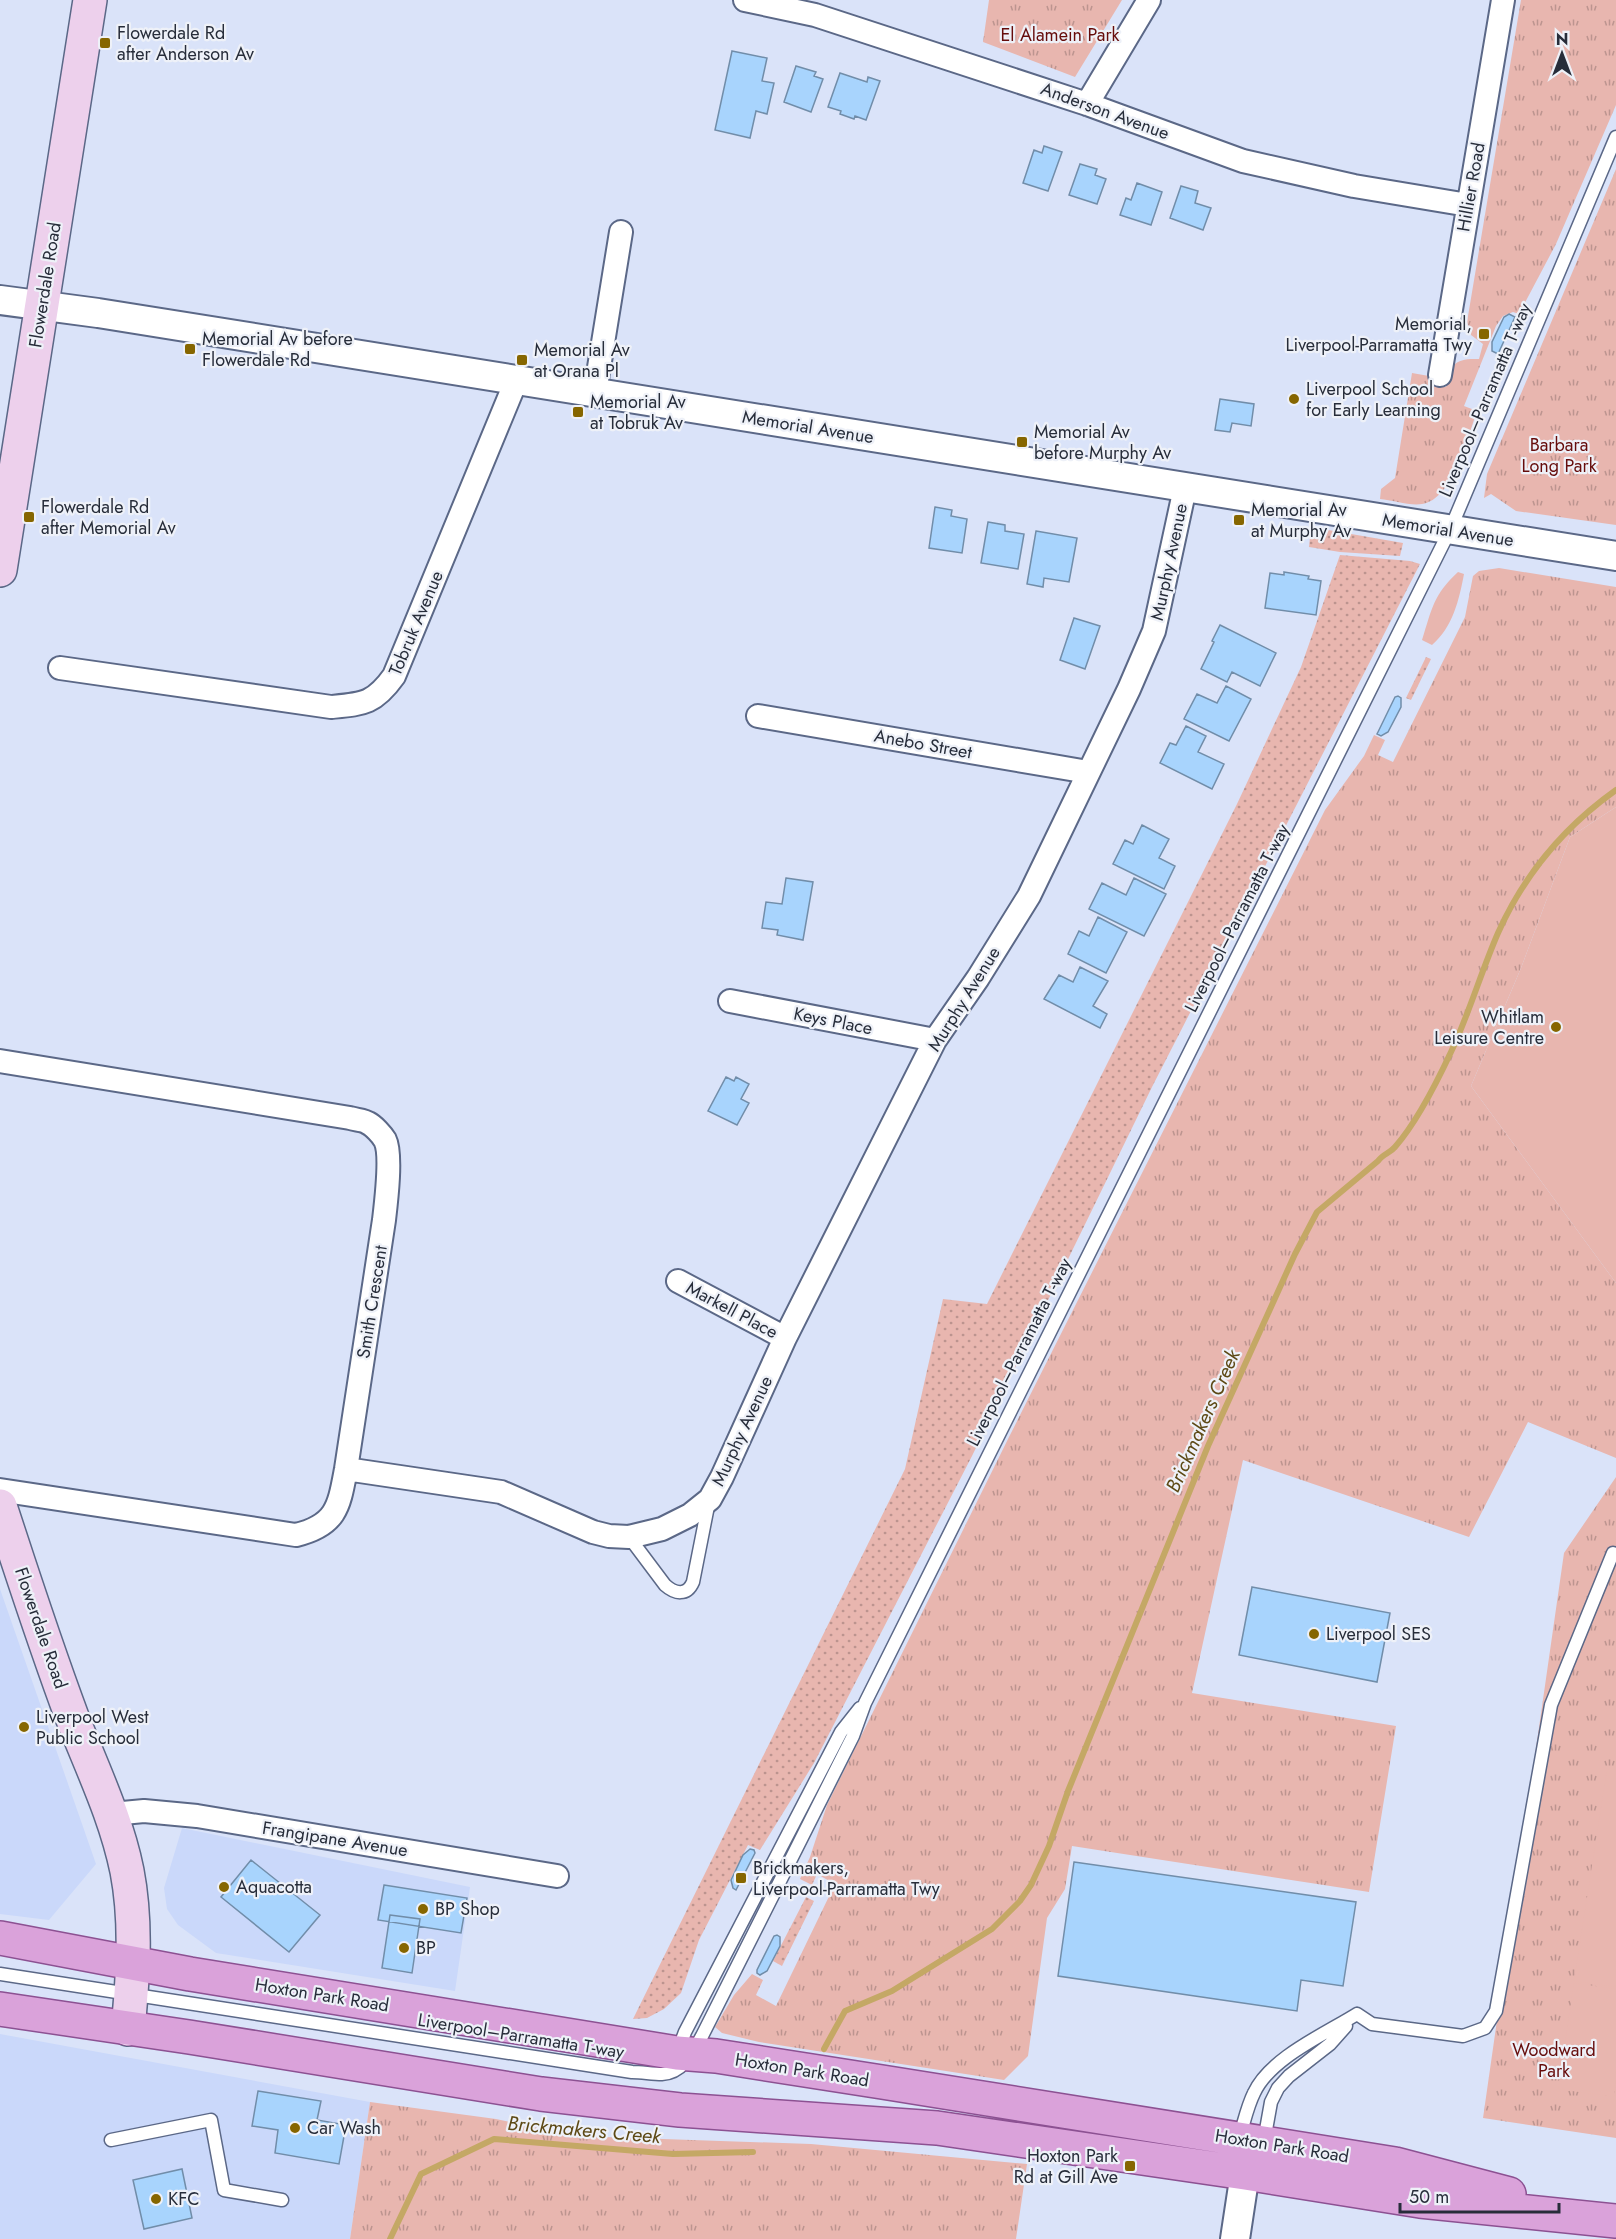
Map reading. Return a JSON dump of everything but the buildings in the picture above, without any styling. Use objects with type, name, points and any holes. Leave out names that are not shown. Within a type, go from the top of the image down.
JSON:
[{"type":"main road","name":"Flowerdale Road","points":[[0,570],[90,0]]},
{"type":"main road","name":"Flowerdale Road","points":[[0,1506],[45,1643],[112,1814],[127,1871],[134,1928],[128,2029]]},
{"type":"main road","name":"Hoxton Park Road","points":[[0,1938],[132,1978],[685,2047],[716,2056],[1395,2164],[1608,2220]]},
{"type":"main road","name":"Hoxton Park Road","points":[[0,2008],[541,2094],[680,2110],[937,2128],[1420,2201],[1608,2220]]},
{"type":"main road","points":[[1245,2173],[1251,2141]]},
{"type":"street","name":"Anderson Avenue","points":[[745,0],[815,15],[1087,104],[1243,161],[1354,186],[1468,206]]},
{"type":"street","points":[[1087,104],[1149,0]]},
{"type":"street","name":"Hillier Road","points":[[1440,375],[1503,0]]},
{"type":"street","points":[[595,392],[621,231]]},
{"type":"street","name":"Memorial Avenue","points":[[0,300],[110,315],[1616,556]]},
{"type":"street","name":"Tobruk Avenue","points":[[60,668],[331,707],[372,700],[383,692],[394,676],[516,381]]},
{"type":"street","name":"Murphy Avenue","points":[[346,1469],[501,1492],[593,1532],[609,1536],[629,1537],[662,1529],[690,1515],[710,1499],[785,1338],[935,1040],[978,978],[1029,896],[1129,689],[1154,631],[1185,488]]},
{"type":"street","name":"Anebo Street","points":[[758,717],[1088,772]]},
{"type":"street","name":"Keys Place","points":[[730,1001],[935,1040]]},
{"type":"street","name":"Smith Crescent","points":[[0,1061],[350,1118],[368,1123],[386,1141],[386,1202],[346,1469],[338,1506],[332,1518],[316,1529],[296,1535],[0,1490]]},
{"type":"street","name":"Markell Place","points":[[678,1281],[785,1338]]},
{"type":"street","name":"Frangipane Avenue","points":[[112,1814],[144,1811],[197,1816],[557,1876]]},
{"type":"street","points":[[1235,2239],[1245,2173]]},
{"type":"lane","name":"Liverpool–Parramatta T-way","points":[[685,2047],[853,1736],[865,1703],[1450,530],[1616,137]]},
{"type":"lane","name":"Murphy Avenue","points":[[629,1537],[665,1586],[680,1593],[691,1587],[693,1582],[710,1499]]},
{"type":"lane","points":[[1357,2014],[1372,2024],[1463,2036],[1485,2028],[1496,2011],[1551,1705],[1613,1553]]},
{"type":"lane","name":"Liverpool–Parramatta T-way","points":[[0,1974],[132,1978],[633,2072],[662,2074],[674,2071],[685,2064],[685,2047],[840,1732],[865,1703]]},
{"type":"lane","points":[[1251,2141],[1254,2092],[1267,2075],[1299,2049],[1357,2014]]},
{"type":"lane","points":[[1251,2141],[1278,2088],[1289,2076],[1330,2044],[1357,2014]]},
{"type":"lane","points":[[111,2140],[211,2120],[224,2190],[282,2200]]},
{"type":"shaded area","name":"Liverpool West Public School","points":[[0,1589],[96,1864],[49,1920],[0,1914]]},
{"type":"shaded area","points":[[182,1828],[470,1887],[455,1991],[216,1953],[178,1925],[167,1909],[164,1888]]},
{"type":"shaded area","points":[[0,2034],[370,2102],[350,2239],[0,2239]]},
{"type":"green space","name":"El Alamein Park","points":[[989,0],[1122,0],[1075,77],[983,42]]},
{"type":"green space","name":"Barbara Long Park","points":[[1521,0],[1616,0],[1616,105],[1556,244],[1519,314],[1513,312],[1503,316],[1496,326],[1464,406],[1477,411],[1451,479],[1433,500],[1422,504],[1380,499],[1381,489],[1395,478],[1412,373],[1429,376],[1428,384],[1446,387],[1449,373],[1455,364],[1459,361],[1479,359],[1483,344],[1471,335],[1467,322]]},
{"type":"green space","name":"Barbara Long Park","points":[[1616,169],[1616,525],[1516,511],[1491,494],[1484,498],[1487,474]]},
{"type":"green space","points":[[1311,527],[1403,543],[1400,556],[1340,552],[1309,547]]},
{"type":"green space","points":[[1340,555],[1410,561],[1420,564],[1152,1087],[972,1456],[814,1763],[760,1850],[748,1845],[699,1940],[681,1993],[664,2009],[647,2018],[633,2019],[905,1469],[943,1299],[987,1304],[1237,804],[1301,667]]},
{"type":"green space","points":[[1499,568],[1616,587],[1616,807],[1570,837],[1521,968],[1471,1086],[1616,1283],[1616,1458],[1528,1422],[1469,1537],[1243,1460],[1192,1693],[1396,1726],[1369,1892],[1072,1846],[1065,1889],[1047,1918],[1028,2056],[1004,2080],[759,2042],[722,2033],[715,2027],[734,1995],[752,1974],[763,1980],[756,1995],[776,2006],[835,1884],[817,1874],[812,1885],[800,1879],[810,1857],[827,1805],[1009,1437],[1325,810],[1364,756],[1374,735],[1385,740],[1378,755],[1393,762],[1465,617],[1473,576],[1479,571]]},
{"type":"green space","points":[[1458,572],[1464,574],[1454,612],[1445,630],[1432,645],[1422,640],[1431,611],[1438,595]]},
{"type":"green space","points":[[1426,657],[1431,659],[1411,700],[1406,698]]},
{"type":"green space","name":"Whitlam Leisure Centre","points":[[1616,807],[1616,1283],[1471,1086],[1521,968],[1570,837]]},
{"type":"green space","name":"Woodward Park","points":[[1616,1477],[1616,2138],[1483,2118],[1564,1553]]},
{"type":"green space","points":[[1607,1769],[1616,1770],[1616,1987],[1574,1981]]},
{"type":"green space","points":[[806,1897],[814,1901],[782,1966],[773,1961]]},
{"type":"green space","points":[[1574,1983],[1616,1989],[1614,2097],[1558,2089]]},
{"type":"green space","points":[[370,2102],[496,2119],[576,2136],[811,2144],[1027,2164],[1016,2239],[350,2239]]},
{"type":"waterway","name":"Brickmakers Creek","points":[[824,2049],[845,2011],[892,1991],[992,1929],[1020,1901],[1031,1885],[1049,1846],[1068,1791],[1208,1446],[1295,1254],[1317,1212],[1393,1149],[1411,1126],[1451,1052],[1498,933],[1520,891],[1563,836],[1597,804],[1616,790]]},
{"type":"waterway","name":"Brickmakers Creek","points":[[390,2239],[421,2174],[494,2139],[673,2154],[753,2152]]},
{"type":"place","name":"Flowerdale Rd after Anderson Av","points":[[105,43]]},
{"type":"place","name":"Memorial, Liverpool-Parramatta Twy","points":[[1484,334]]},
{"type":"place","name":"Memorial Av before Flowerdale Rd","points":[[190,349]]},
{"type":"place","name":"Memorial Av at Orana Pl","points":[[522,360]]},
{"type":"place","name":"Liverpool School for Early Learning","points":[[1294,399]]},
{"type":"place","name":"Memorial Av at Tobruk Av","points":[[578,412]]},
{"type":"place","name":"Memorial Av before Murphy Av","points":[[1022,442]]},
{"type":"place","name":"Flowerdale Rd after Memorial Av","points":[[29,517]]},
{"type":"place","name":"Memorial Av at Murphy Av","points":[[1239,520]]},
{"type":"place","name":"Whitlam Leisure Centre","points":[[1556,1027]]},
{"type":"place","name":"Liverpool SES","points":[[1314,1634]]},
{"type":"place","name":"Liverpool West Public School","points":[[24,1727]]},
{"type":"place","name":"Brickmakers, Liverpool-Parramatta Twy","points":[[741,1878]]},
{"type":"place","name":"Aquacotta","points":[[224,1887]]},
{"type":"place","name":"BP Shop","points":[[423,1909]]},
{"type":"place","name":"BP","points":[[404,1948]]},
{"type":"place","name":"Car Wash","points":[[295,2128]]},
{"type":"place","name":"Hoxton Park Rd at Gill Ave","points":[[1130,2166]]},
{"type":"place","name":"KFC","points":[[156,2199]]}]
